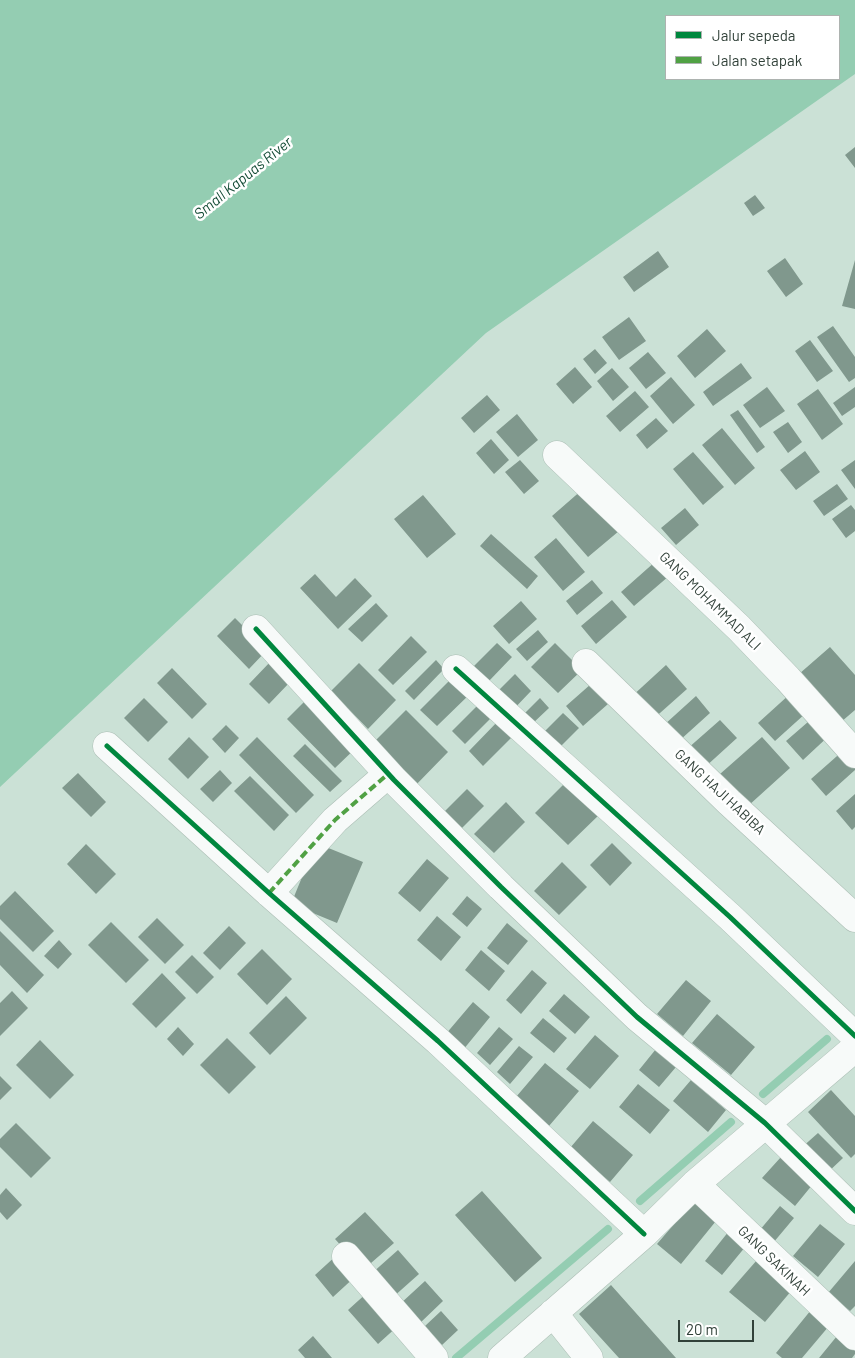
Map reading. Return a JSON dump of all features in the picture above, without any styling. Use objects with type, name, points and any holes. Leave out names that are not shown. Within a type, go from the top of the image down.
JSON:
[{"type":"street","name":"GANG MOHAMMAD ALI","points":[[557,455],[738,628],[788,679],[855,754]]},
{"type":"street","points":[[256,629],[388,774],[501,887],[636,1017],[765,1123],[855,1212]]},
{"type":"street","name":"GANG HAJI HABIBA","points":[[586,663],[729,802],[855,918]]},
{"type":"street","points":[[456,669],[730,917],[855,1036]]},
{"type":"street","points":[[107,746],[269,893],[438,1041],[644,1234]]},
{"type":"street","points":[[269,893],[335,820],[388,774]]},
{"type":"street","points":[[502,1358],[644,1234],[695,1184],[855,1048]]},
{"type":"street","name":"GANG SAKINAH","points":[[695,1184],[855,1336]]},
{"type":"street","points":[[346,1256],[434,1358]]},
{"type":"street","points":[[553,1313],[589,1358]]},
{"type":"water","name":"Small Kapuas River","points":[[0,0],[855,0],[855,74],[486,333],[0,787]]},
{"type":"building","points":[[855,147],[855,168],[845,155]]},
{"type":"building","points":[[755,195],[765,208],[753,216],[744,203]]},
{"type":"building","points":[[658,251],[669,267],[634,292],[623,277]]},
{"type":"building","points":[[785,258],[803,284],[786,297],[767,271]]},
{"type":"building","points":[[855,260],[855,309],[842,306]]},
{"type":"building","points":[[629,317],[646,341],[619,360],[602,337]]},
{"type":"building","points":[[833,326],[855,357],[855,378],[849,382],[817,337]]},
{"type":"building","points":[[707,329],[726,351],[695,378],[677,356]]},
{"type":"building","points":[[810,340],[833,371],[817,382],[795,351]]},
{"type":"building","points":[[595,349],[607,363],[595,374],[583,359]]},
{"type":"building","points":[[648,352],[666,373],[646,389],[629,368]]},
{"type":"building","points":[[741,363],[752,378],[713,406],[703,392]]},
{"type":"building","points":[[575,367],[592,387],[573,404],[556,384]]},
{"type":"building","points":[[612,368],[629,387],[613,401],[597,381]]},
{"type":"building","points":[[671,377],[695,405],[673,424],[650,396]]},
{"type":"building","points":[[767,387],[785,411],[760,428],[743,405]]},
{"type":"building","points":[[855,387],[855,407],[842,416],[833,403]]},
{"type":"building","points":[[818,389],[843,424],[822,440],[797,404]]},
{"type":"building","points":[[635,391],[649,407],[620,432],[606,416]]},
{"type":"building","points":[[487,395],[500,410],[474,433],[461,418]]},
{"type":"building","points":[[738,410],[765,447],[757,453],[730,415]]},
{"type":"building","points":[[517,414],[538,440],[518,457],[496,432]]},
{"type":"building","points":[[656,418],[668,431],[647,449],[636,435]]},
{"type":"building","points":[[788,422],[802,442],[788,453],[773,432]]},
{"type":"building","points":[[722,428],[755,468],[735,485],[702,445]]},
{"type":"building","points":[[491,439],[509,460],[494,474],[476,453]]},
{"type":"building","points":[[805,451],[820,472],[796,490],[780,470]]},
{"type":"building","points":[[693,452],[724,487],[703,505],[673,469]]},
{"type":"building","points":[[520,460],[539,481],[524,494],[505,472]]},
{"type":"building","points":[[855,460],[855,489],[841,470]]},
{"type":"building","points":[[837,484],[848,499],[824,516],[813,501]]},
{"type":"building","points":[[583,489],[619,531],[588,557],[552,516]]},
{"type":"building","points":[[423,495],[456,534],[427,558],[394,519]]},
{"type":"building","points":[[851,505],[855,510],[855,531],[846,538],[832,519]]},
{"type":"building","points":[[685,508],[699,525],[676,545],[661,528]]},
{"type":"building","points":[[491,534],[538,576],[527,589],[480,546]]},
{"type":"building","points":[[556,538],[585,572],[563,591],[534,557]]},
{"type":"building","points":[[656,561],[669,576],[634,606],[621,592]]},
{"type":"building","points":[[315,574],[336,597],[355,578],[372,596],[338,629],[300,588]]},
{"type":"building","points":[[592,580],[603,593],[577,615],[566,601]]},
{"type":"building","points":[[612,600],[627,617],[596,644],[581,626]]},
{"type":"building","points":[[521,601],[537,619],[509,644],[493,626]]},
{"type":"building","points":[[376,603],[388,616],[362,642],[348,629]]},
{"type":"building","points":[[235,618],[267,650],[249,669],[217,636]]},
{"type":"building","points":[[538,630],[548,642],[527,661],[516,649]]},
{"type":"building","points":[[411,636],[427,652],[393,685],[378,670]]},
{"type":"building","points":[[497,643],[512,657],[489,681],[474,666]]},
{"type":"building","points":[[555,643],[582,670],[558,693],[531,667]]},
{"type":"building","points":[[830,647],[855,675],[855,710],[841,722],[799,674]]},
{"type":"building","points":[[436,660],[444,669],[414,700],[405,691]]},
{"type":"building","points":[[271,661],[291,681],[269,704],[249,684]]},
{"type":"building","points":[[359,663],[396,700],[368,729],[331,691]]},
{"type":"building","points":[[666,665],[687,689],[651,721],[630,698]]},
{"type":"building","points":[[172,668],[207,704],[192,719],[157,683]]},
{"type":"building","points":[[515,674],[531,691],[511,712],[494,695]]},
{"type":"building","points":[[455,675],[472,692],[437,726],[420,710]]},
{"type":"building","points":[[591,684],[608,704],[583,726],[566,706]]},
{"type":"building","points":[[790,694],[806,713],[775,741],[758,723]]},
{"type":"building","points":[[310,696],[359,745],[335,768],[287,719]]},
{"type":"building","points":[[696,696],[710,713],[679,741],[664,725]]},
{"type":"building","points":[[144,698],[168,722],[148,742],[124,718]]},
{"type":"building","points":[[485,698],[498,711],[465,744],[452,731]]},
{"type":"building","points":[[540,698],[549,708],[531,725],[522,716]]},
{"type":"building","points":[[406,710],[448,752],[413,788],[371,745]]},
{"type":"building","points":[[563,713],[579,728],[552,755],[537,739]]},
{"type":"building","points":[[816,715],[832,733],[803,760],[786,741]]},
{"type":"building","points":[[499,720],[514,735],[483,766],[469,751]]},
{"type":"building","points":[[720,720],[737,738],[704,768],[687,749]]},
{"type":"building","points":[[226,725],[239,738],[225,753],[212,739]]},
{"type":"building","points":[[189,737],[209,757],[188,779],[168,759]]},
{"type":"building","points":[[257,737],[314,795],[296,813],[239,755]]},
{"type":"building","points":[[762,737],[790,768],[748,806],[720,774]]},
{"type":"building","points":[[305,744],[342,781],[330,792],[293,756]]},
{"type":"building","points":[[845,749],[855,760],[855,770],[826,796],[811,779]]},
{"type":"building","points":[[220,770],[232,783],[213,802],[200,789]]},
{"type":"building","points":[[78,773],[106,802],[91,817],[62,788]]},
{"type":"building","points":[[250,776],[289,815],[274,831],[234,791]]},
{"type":"building","points":[[569,779],[602,812],[568,845],[535,813]]},
{"type":"building","points":[[467,789],[484,806],[460,830],[443,813]]},
{"type":"building","points":[[855,794],[855,827],[852,830],[836,811]]},
{"type":"building","points":[[506,802],[525,822],[494,853],[474,834]]},
{"type":"building","points":[[316,843],[363,862],[337,923],[291,904]]},
{"type":"building","points":[[612,843],[632,863],[610,886],[590,865]]},
{"type":"building","points":[[86,844],[116,874],[96,894],[67,864]]},
{"type":"building","points":[[427,859],[449,878],[420,912],[398,893]]},
{"type":"building","points":[[562,862],[587,887],[559,915],[534,891]]},
{"type":"building","points":[[15,891],[54,931],[33,952],[0,919],[0,906]]},
{"type":"building","points":[[467,896],[482,909],[467,927],[452,914]]},
{"type":"building","points":[[437,916],[461,937],[441,961],[417,940]]},
{"type":"building","points":[[157,918],[184,945],[165,964],[138,937]]},
{"type":"building","points":[[111,922],[149,960],[126,983],[88,945]]},
{"type":"building","points":[[507,923],[528,941],[508,965],[487,948]]},
{"type":"building","points":[[229,926],[246,943],[220,970],[203,953]]},
{"type":"building","points":[[0,931],[44,975],[27,993],[0,965]]},
{"type":"building","points":[[59,940],[72,954],[58,969],[44,956]]},
{"type":"building","points":[[262,949],[292,979],[267,1005],[237,974]]},
{"type":"building","points":[[481,950],[505,971],[489,991],[465,970]]},
{"type":"building","points":[[192,955],[214,977],[197,994],[175,972]]},
{"type":"building","points":[[532,970],[547,983],[521,1014],[506,1000]]},
{"type":"building","points":[[162,973],[186,998],[156,1028],[132,1004]]},
{"type":"building","points":[[686,980],[711,1001],[683,1036],[657,1014]]},
{"type":"building","points":[[12,991],[28,1008],[0,1036],[0,1003]]},
{"type":"building","points":[[564,994],[590,1017],[575,1034],[549,1011]]},
{"type":"building","points":[[286,996],[307,1018],[270,1055],[249,1033]]},
{"type":"building","points":[[473,1002],[490,1017],[463,1050],[445,1035]]},
{"type":"building","points":[[717,1014],[755,1047],[731,1075],[692,1043]]},
{"type":"building","points":[[543,1018],[567,1038],[554,1053],[530,1033]]},
{"type":"building","points":[[178,1027],[194,1044],[183,1056],[167,1039]]},
{"type":"building","points":[[499,1027],[513,1039],[490,1065],[477,1053]]},
{"type":"building","points":[[595,1035],[619,1056],[590,1089],[566,1069]]},
{"type":"building","points":[[227,1038],[256,1067],[229,1094],[200,1065]]},
{"type":"building","points":[[40,1040],[74,1075],[50,1099],[16,1065]]},
{"type":"building","points":[[519,1046],[533,1057],[510,1084],[497,1072]]},
{"type":"building","points":[[656,1049],[676,1067],[659,1087],[639,1070]]},
{"type":"building","points":[[545,1063],[579,1091],[549,1126],[516,1097]]},
{"type":"building","points":[[0,1076],[12,1088],[0,1100]]},
{"type":"building","points":[[691,1080],[726,1110],[708,1132],[673,1101]]},
{"type":"building","points":[[638,1084],[670,1110],[650,1134],[619,1107]]},
{"type":"building","points":[[831,1090],[855,1116],[855,1154],[851,1158],[808,1112]]},
{"type":"building","points":[[593,1121],[633,1155],[610,1182],[570,1148]]},
{"type":"building","points":[[16,1123],[51,1158],[31,1178],[0,1147],[0,1139]]},
{"type":"building","points":[[818,1133],[843,1158],[825,1175],[800,1149]]},
{"type":"building","points":[[781,1157],[813,1184],[795,1206],[762,1178]]},
{"type":"building","points":[[6,1188],[22,1205],[7,1220],[0,1212],[0,1195]]},
{"type":"building","points":[[482,1191],[542,1258],[515,1282],[455,1215]]},
{"type":"building","points":[[693,1202],[716,1221],[681,1264],[657,1244]]},
{"type":"building","points":[[780,1206],[794,1218],[768,1249],[754,1237]]},
{"type":"building","points":[[365,1212],[394,1243],[363,1270],[335,1239]]},
{"type":"building","points":[[820,1224],[845,1244],[818,1277],[793,1256]]},
{"type":"building","points":[[729,1231],[746,1246],[722,1275],[705,1261]]},
{"type":"building","points":[[398,1250],[419,1274],[392,1298],[371,1274]]},
{"type":"building","points":[[338,1254],[357,1275],[333,1297],[315,1275]]},
{"type":"building","points":[[757,1260],[792,1290],[765,1322],[729,1292]]},
{"type":"building","points":[[855,1261],[855,1306],[850,1311],[828,1293]]},
{"type":"building","points":[[425,1281],[443,1301],[419,1324],[400,1304]]},
{"type":"building","points":[[611,1285],[676,1358],[619,1358],[579,1314]]},
{"type":"building","points":[[369,1291],[399,1325],[378,1344],[348,1310]]},
{"type":"building","points":[[811,1310],[829,1326],[802,1358],[782,1358],[776,1353]]},
{"type":"building","points":[[441,1311],[458,1330],[442,1345],[425,1326]]},
{"type":"building","points":[[313,1336],[332,1358],[305,1358],[298,1350]]},
{"type":"building","points":[[837,1336],[855,1351],[852,1358],[819,1358]]},
{"type":"waterway","points":[[763,1094],[827,1039]]},
{"type":"waterway","points":[[640,1201],[731,1122]]},
{"type":"waterway","points":[[456,1358],[608,1229]]},
{"type":"marked path","points":[[269,893],[335,820],[388,774]]},
{"type":"cycle path","points":[[256,629],[394,780],[501,887],[637,1017],[765,1123],[855,1211]]},
{"type":"cycle path","points":[[456,669],[730,917],[855,1036]]},
{"type":"cycle path","points":[[107,746],[269,893],[438,1041],[644,1234]]}]
